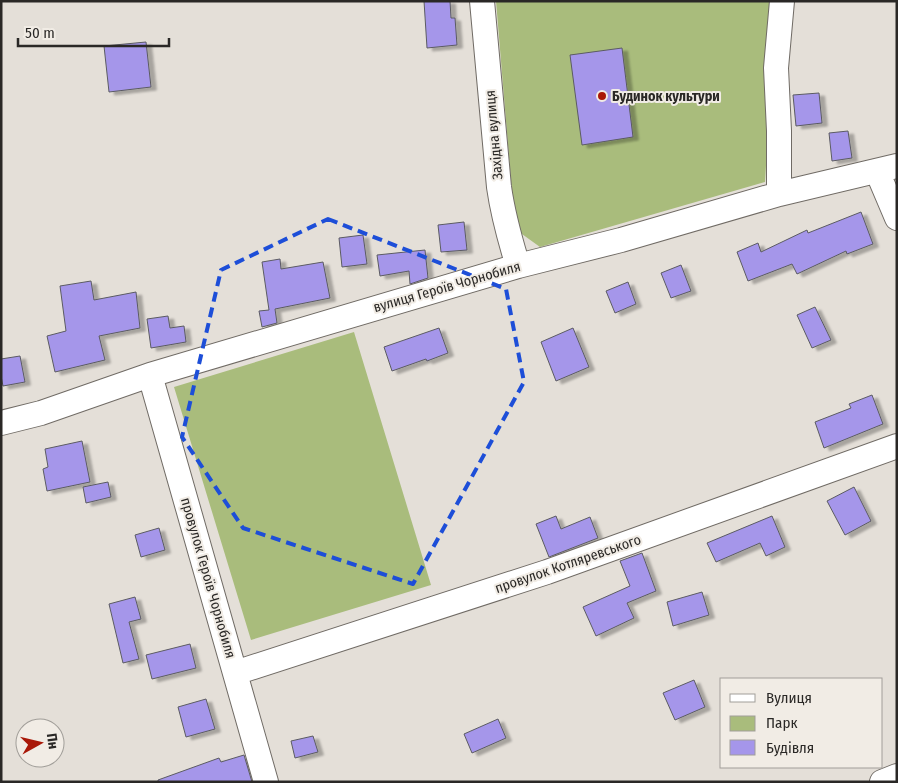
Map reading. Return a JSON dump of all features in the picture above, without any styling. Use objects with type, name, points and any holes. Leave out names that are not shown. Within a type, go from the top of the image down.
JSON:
[{"type":"street","name":"Західна вулиця","points":[[482,1],[500,196],[507,232],[518,266]]},
{"type":"street","points":[[779,194],[776,68],[782,1]]},
{"type":"street","name":"вулиця Героїв Чорнобиля","points":[[1,423],[41,413],[150,375],[518,266],[621,240],[779,194],[887,169]]},
{"type":"street","points":[[887,169],[897,218]]},
{"type":"street","name":"провулок Героїв Чорнобиля","points":[[150,375],[266,782]]},
{"type":"street","name":"провулок Котляревського","points":[[235,673],[547,572],[897,446]]},
{"type":"street","points":[[882,782],[897,776]]},
{"type":"highlighted area","points":[[328,219],[506,289],[524,382],[413,584],[243,528],[182,437],[221,270]]},
{"type":"green space","points":[[496,1],[776,1],[765,182],[540,247],[515,229]]},
{"type":"green space","points":[[354,332],[431,585],[251,640],[174,387]]},
{"type":"building","points":[[424,1],[450,1],[451,18],[455,18],[457,45],[427,48]]},
{"type":"building","points":[[146,42],[151,87],[109,92],[104,46]]},
{"type":"building","name":"Будинок культури","points":[[622,48],[633,137],[582,145],[570,55]]},
{"type":"building","points":[[819,93],[822,123],[796,126],[793,95]]},
{"type":"building","points":[[848,131],[852,158],[832,161],[829,133]]},
{"type":"building","points":[[861,212],[873,244],[847,254],[846,251],[797,274],[792,264],[748,281],[737,252],[758,243],[761,252],[807,230],[808,233]]},
{"type":"building","points":[[464,222],[467,250],[441,252],[438,225]]},
{"type":"building","points":[[363,235],[367,264],[342,267],[339,238]]},
{"type":"building","points":[[425,250],[428,278],[410,284],[409,271],[380,276],[377,255]]},
{"type":"building","points":[[280,259],[281,269],[323,262],[330,298],[275,309],[277,323],[262,327],[259,311],[269,310],[262,262]]},
{"type":"building","points":[[681,265],[691,291],[671,298],[661,273]]},
{"type":"building","points":[[91,281],[94,300],[136,292],[140,328],[99,336],[105,360],[55,372],[47,336],[66,331],[60,286]]},
{"type":"building","points":[[628,282],[636,304],[615,313],[606,291]]},
{"type":"building","points":[[815,307],[831,340],[812,348],[797,315]]},
{"type":"building","points":[[168,316],[170,328],[184,326],[186,342],[151,348],[147,319]]},
{"type":"building","points":[[439,328],[448,353],[392,371],[384,347]]},
{"type":"building","points":[[573,328],[589,367],[556,381],[541,342]]},
{"type":"building","points":[[20,356],[25,382],[3,386],[1,359]]},
{"type":"building","points":[[872,395],[883,424],[824,448],[815,422],[851,408],[849,404]]},
{"type":"building","points":[[82,441],[90,482],[47,491],[43,469],[48,467],[45,449]]},
{"type":"building","points":[[108,482],[111,497],[86,503],[83,487]]},
{"type":"building","points":[[854,487],[871,521],[845,535],[827,501]]},
{"type":"building","points":[[556,516],[561,529],[590,517],[598,538],[549,557],[536,524]]},
{"type":"building","points":[[772,516],[785,547],[766,556],[760,543],[716,562],[707,543]]},
{"type":"building","points":[[159,528],[165,550],[141,557],[135,535]]},
{"type":"building","points":[[642,553],[656,591],[627,603],[634,618],[596,636],[583,607],[630,586],[620,561]]},
{"type":"building","points":[[702,592],[709,615],[673,626],[667,602]]},
{"type":"building","points":[[135,597],[141,619],[129,622],[139,659],[123,663],[109,604]]},
{"type":"building","points":[[190,644],[196,668],[152,679],[146,655]]},
{"type":"building","points":[[694,680],[705,707],[675,720],[663,693]]},
{"type":"building","points":[[206,699],[215,729],[186,737],[178,707]]},
{"type":"building","points":[[498,719],[506,738],[472,753],[464,734]]},
{"type":"building","points":[[313,736],[318,752],[295,758],[291,741]]},
{"type":"building","points":[[244,755],[252,782],[158,782],[158,780],[219,758],[221,762]]},
{"type":"place","name":"Будинок культури","points":[[602,96]]}]
